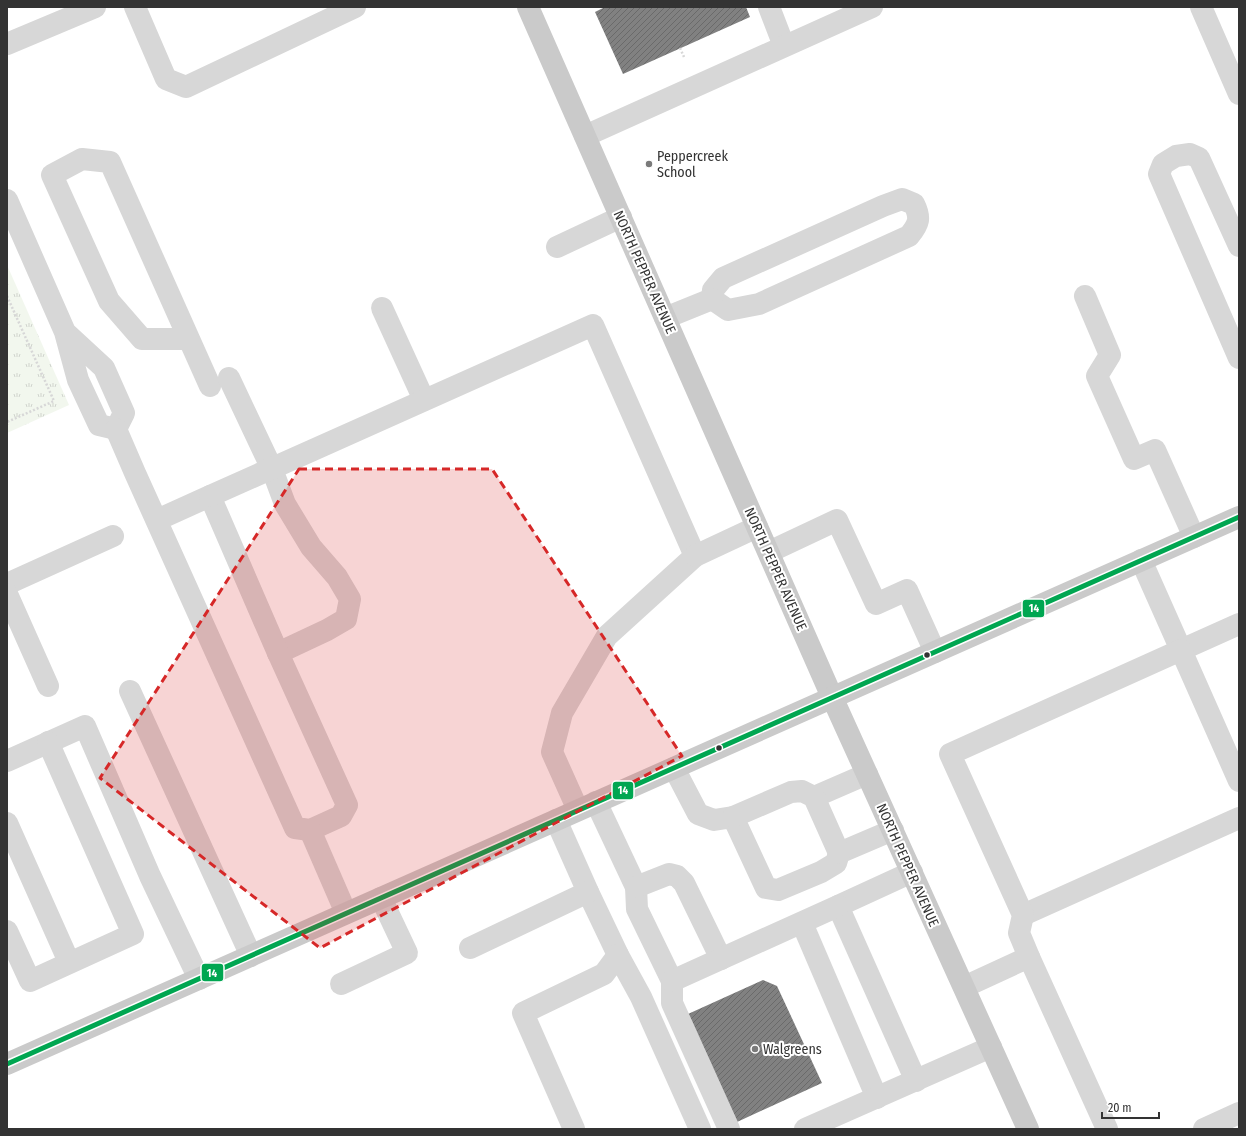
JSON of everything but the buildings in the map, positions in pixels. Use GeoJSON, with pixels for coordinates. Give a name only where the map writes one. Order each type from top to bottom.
{"type":"FeatureCollection","features":[{"type":"Feature","properties":{"kind":"main road","name":"NORTH PEPPER AVENUE"},"geometry":{"type":"LineString","coordinates":[[528,7],[832,697],[1028,1129]]}},
{"type":"Feature","properties":{"kind":"main road"},"geometry":{"type":"LineString","coordinates":[[7,1064],[1239,517]]}},
{"type":"Feature","properties":{"kind":"street"},"geometry":{"type":"LineString","coordinates":[[7,44],[96,7]]}},
{"type":"Feature","properties":{"kind":"street"},"geometry":{"type":"LineString","coordinates":[[135,7],[166,79],[186,87],[355,7]]}},
{"type":"Feature","properties":{"kind":"street"},"geometry":{"type":"LineString","coordinates":[[769,7],[784,46]]}},
{"type":"Feature","properties":{"kind":"street"},"geometry":{"type":"LineString","coordinates":[[585,136],[872,7]]}},
{"type":"Feature","properties":{"kind":"street"},"geometry":{"type":"LineString","coordinates":[[1201,7],[1239,94]]}},
{"type":"Feature","properties":{"kind":"street"},"geometry":{"type":"LineString","coordinates":[[1239,246],[1199,158],[1190,154],[1176,156],[1163,164],[1159,174],[1239,358]]}},
{"type":"Feature","properties":{"kind":"street"},"geometry":{"type":"LineString","coordinates":[[189,340],[142,339],[109,301],[52,175],[82,159],[110,162],[189,340],[219,382],[272,468],[285,504],[311,547],[337,577],[350,598],[346,619],[327,630],[278,653]]}},
{"type":"Feature","properties":{"kind":"street"},"geometry":{"type":"LineString","coordinates":[[902,199],[914,204],[919,213],[917,226],[909,236],[759,304],[728,310],[712,299],[713,290],[723,278],[883,206],[902,199]]}},
{"type":"Feature","properties":{"kind":"street"},"geometry":{"type":"LineString","coordinates":[[7,200],[65,332],[78,380],[99,425],[116,429]]}},
{"type":"Feature","properties":{"kind":"street"},"geometry":{"type":"LineString","coordinates":[[556,247],[621,217]]}},
{"type":"Feature","properties":{"kind":"street"},"geometry":{"type":"LineString","coordinates":[[1084,296],[1110,356],[1097,376],[1134,459],[1155,450],[1194,537]]}},
{"type":"Feature","properties":{"kind":"street"},"geometry":{"type":"LineString","coordinates":[[666,318],[712,299]]}},
{"type":"Feature","properties":{"kind":"street"},"geometry":{"type":"LineString","coordinates":[[382,308],[424,400]]}},
{"type":"Feature","properties":{"kind":"street"},"geometry":{"type":"LineString","coordinates":[[156,520],[593,325],[695,556]]}},
{"type":"Feature","properties":{"kind":"street"},"geometry":{"type":"LineString","coordinates":[[65,332],[104,368],[124,413],[116,429]]}},
{"type":"Feature","properties":{"kind":"street"},"geometry":{"type":"LineString","coordinates":[[116,429],[295,828],[310,830],[341,816],[347,805],[278,653],[210,496]]}},
{"type":"Feature","properties":{"kind":"street"},"geometry":{"type":"LineString","coordinates":[[769,552],[837,520],[876,604],[907,590],[935,652]]}},
{"type":"Feature","properties":{"kind":"street"},"geometry":{"type":"LineString","coordinates":[[729,1129],[672,1003],[672,981],[637,909],[636,886],[552,752],[562,712],[607,636],[695,556],[758,527]]}},
{"type":"Feature","properties":{"kind":"street"},"geometry":{"type":"LineString","coordinates":[[7,584],[113,536]]}},
{"type":"Feature","properties":{"kind":"street"},"geometry":{"type":"LineString","coordinates":[[1140,560],[1239,781]]}},
{"type":"Feature","properties":{"kind":"street"},"geometry":{"type":"LineString","coordinates":[[7,594],[48,686]]}},
{"type":"Feature","properties":{"kind":"street"},"geometry":{"type":"LineString","coordinates":[[1106,1129],[1019,933],[1023,915],[950,754],[1239,624]]}},
{"type":"Feature","properties":{"kind":"street"},"geometry":{"type":"LineString","coordinates":[[130,691],[251,956]]}},
{"type":"Feature","properties":{"kind":"street"},"geometry":{"type":"LineString","coordinates":[[7,761],[85,726],[150,876],[199,979]]}},
{"type":"Feature","properties":{"kind":"street"},"geometry":{"type":"LineString","coordinates":[[7,931],[30,981],[133,934],[48,742]]}},
{"type":"Feature","properties":{"kind":"street"},"geometry":{"type":"LineString","coordinates":[[674,768],[698,814],[714,820],[733,817],[791,792],[802,790],[814,797],[839,853],[836,863],[821,872],[778,890],[766,888],[733,817]]}},
{"type":"Feature","properties":{"kind":"street"},"geometry":{"type":"LineString","coordinates":[[814,797],[867,774]]}},
{"type":"Feature","properties":{"kind":"street"},"geometry":{"type":"LineString","coordinates":[[1023,915],[1239,818]]}},
{"type":"Feature","properties":{"kind":"street"},"geometry":{"type":"LineString","coordinates":[[556,820],[618,955],[641,997],[700,1129]]}},
{"type":"Feature","properties":{"kind":"street"},"geometry":{"type":"LineString","coordinates":[[7,822],[70,962]]}},
{"type":"Feature","properties":{"kind":"street"},"geometry":{"type":"LineString","coordinates":[[310,830],[346,913]]}},
{"type":"Feature","properties":{"kind":"street"},"geometry":{"type":"LineString","coordinates":[[839,853],[892,830]]}},
{"type":"Feature","properties":{"kind":"street"},"geometry":{"type":"LineString","coordinates":[[672,981],[912,872]]}},
{"type":"Feature","properties":{"kind":"street"},"geometry":{"type":"LineString","coordinates":[[636,886],[669,874],[677,876],[684,883],[720,959]]}},
{"type":"Feature","properties":{"kind":"street"},"geometry":{"type":"LineString","coordinates":[[470,948],[588,892]]}},
{"type":"Feature","properties":{"kind":"street"},"geometry":{"type":"LineString","coordinates":[[340,984],[407,953],[381,898]]}},
{"type":"Feature","properties":{"kind":"street"},"geometry":{"type":"LineString","coordinates":[[838,906],[916,1081]]}},
{"type":"Feature","properties":{"kind":"street"},"geometry":{"type":"LineString","coordinates":[[802,922],[877,1098]]}},
{"type":"Feature","properties":{"kind":"street"},"geometry":{"type":"LineString","coordinates":[[574,1129],[523,1013],[604,974],[618,955]]}},
{"type":"Feature","properties":{"kind":"street"},"geometry":{"type":"LineString","coordinates":[[964,987],[1029,957]]}},
{"type":"Feature","properties":{"kind":"street"},"geometry":{"type":"LineString","coordinates":[[805,1129],[990,1047]]}},
{"type":"Feature","properties":{"kind":"street"},"geometry":{"type":"LineString","coordinates":[[1204,1129],[1239,1113]]}},
{"type":"Feature","properties":{"kind":"path"},"geometry":{"type":"LineString","coordinates":[[680,48],[684,57]]}},
{"type":"Feature","properties":{"kind":"path"},"geometry":{"type":"LineString","coordinates":[[7,296],[54,401],[7,422]]}},
{"type":"Feature","properties":{"kind":"highlighted area"},"geometry":{"type":"Polygon","coordinates":[[[299,469],[492,469],[682,756],[320,948],[100,778],[299,469]]]}},
{"type":"Feature","properties":{"kind":"green space"},"geometry":{"type":"Polygon","coordinates":[[[7,265],[69,405],[7,433],[7,265]]]}},
{"type":"Feature","properties":{"kind":"transit line","name":"14"},"geometry":{"type":"LineString","coordinates":[[7,1064],[1239,517]]}},
{"type":"Feature","properties":{"kind":"place","name":"Peppercreek School"},"geometry":{"type":"Point","coordinates":[649,164]}},
{"type":"Feature","properties":{"kind":"place","name":"Walgreens"},"geometry":{"type":"Point","coordinates":[755,1049]}}]}
